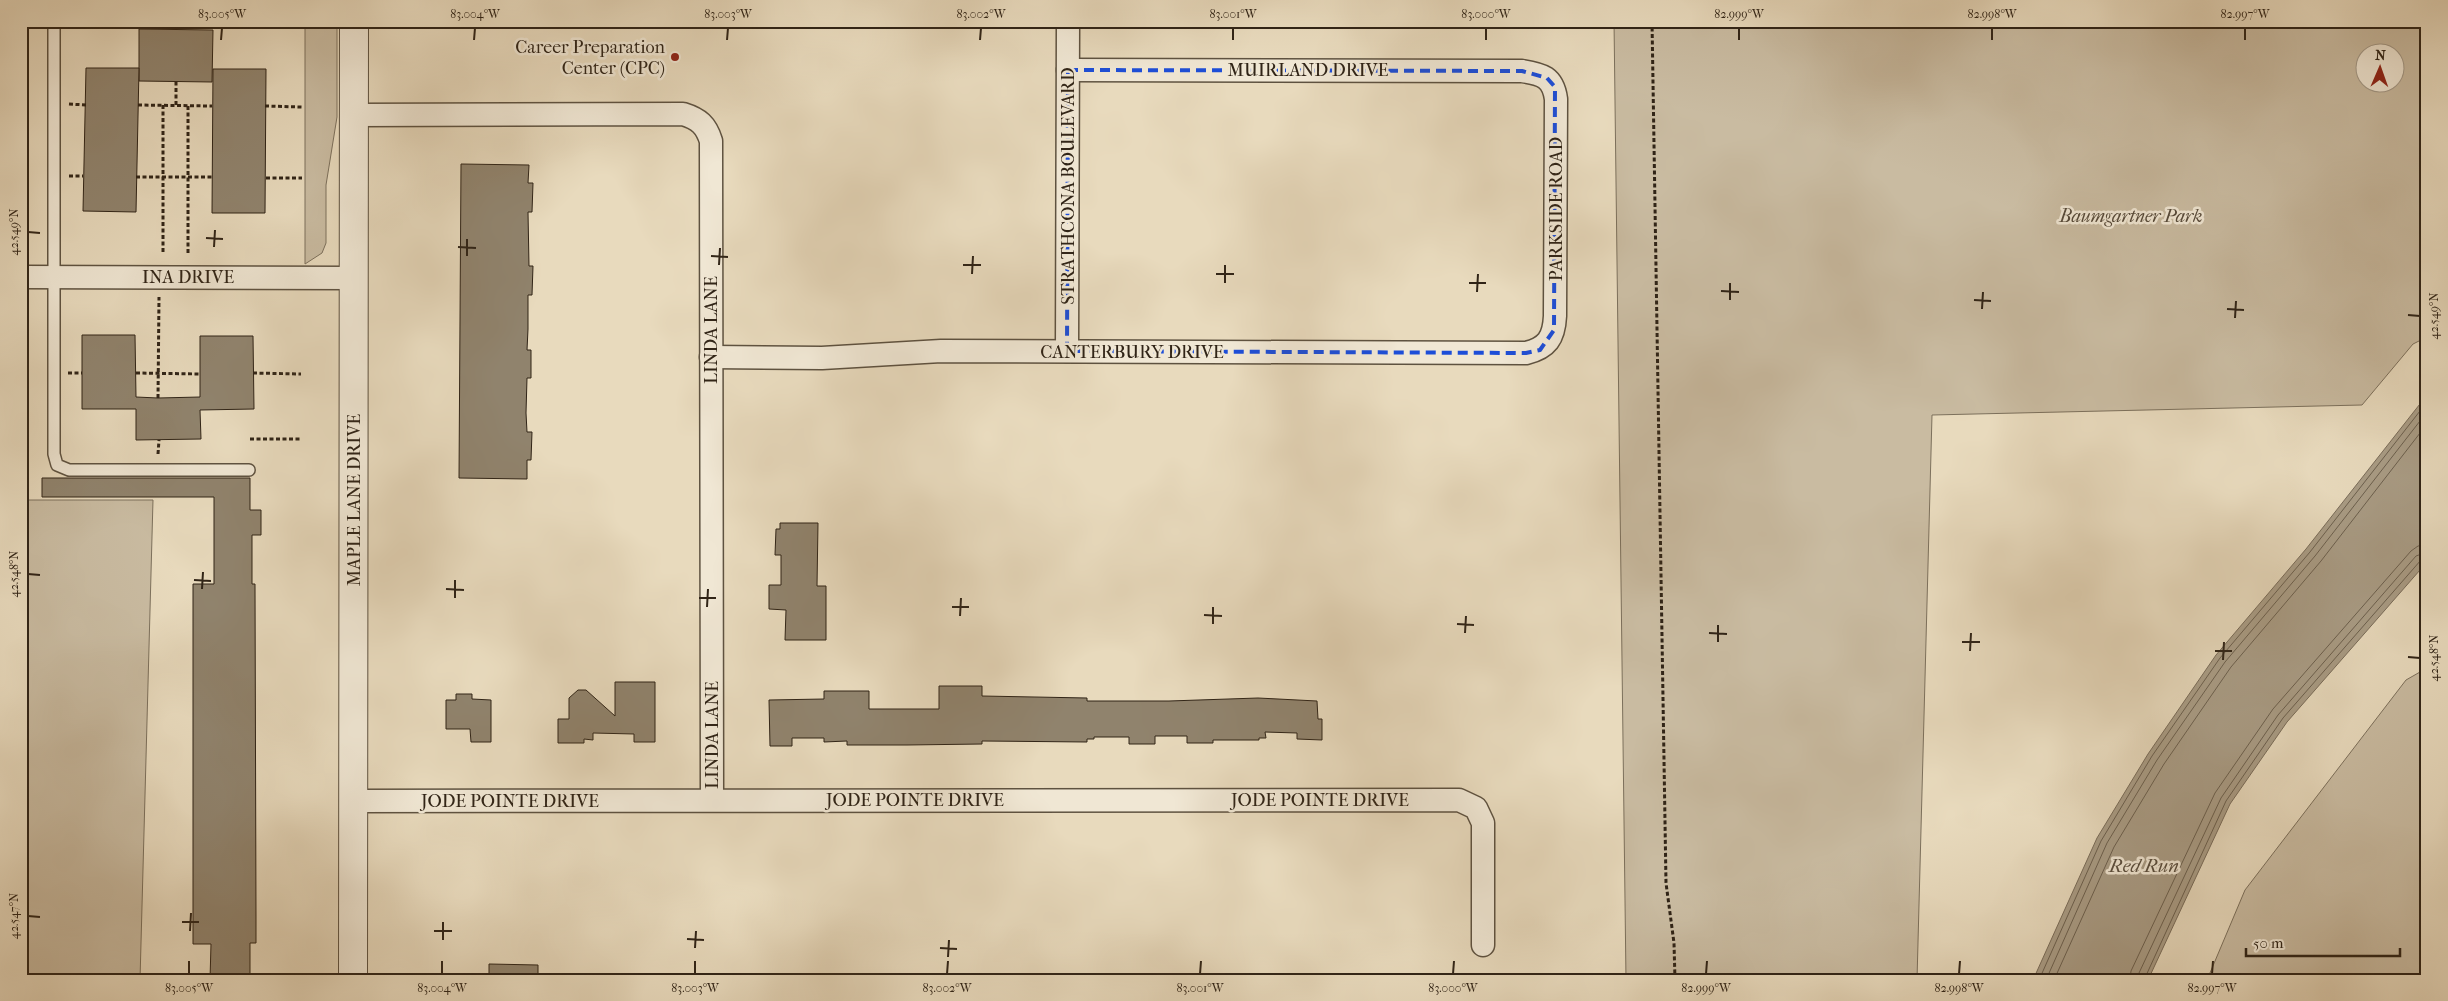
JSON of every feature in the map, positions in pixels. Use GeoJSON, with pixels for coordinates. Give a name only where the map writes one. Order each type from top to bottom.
{"type":"FeatureCollection","features":[{"type":"Feature","properties":{"kind":"street","name":"MAPLE LANE DRIVE"},"geometry":{"type":"LineString","coordinates":[[354,21],[354,980]]}},
{"type":"Feature","properties":{"kind":"street","name":"STRATHCONA BOULEVARD"},"geometry":{"type":"LineString","coordinates":[[1067,351],[1068,21]]}},
{"type":"Feature","properties":{"kind":"street","name":"MUIRLAND DRIVE"},"geometry":{"type":"LineString","coordinates":[[1068,70],[1522,71],[1535,73],[1547,78]]}},
{"type":"Feature","properties":{"kind":"street","name":"PARKSIDE ROAD"},"geometry":{"type":"LineString","coordinates":[[1547,78],[1555,88],[1556,99],[1555,316],[1554,330],[1550,342]]}},
{"type":"Feature","properties":{"kind":"street","name":"LINDA LANE"},"geometry":{"type":"LineString","coordinates":[[354,115],[683,114],[697,118],[707,128],[712,141],[710,357],[712,800]]}},
{"type":"Feature","properties":{"kind":"street","name":"INA DRIVE"},"geometry":{"type":"LineString","coordinates":[[21,277],[355,278]]}},
{"type":"Feature","properties":{"kind":"street","name":"CANTERBURY DRIVE"},"geometry":{"type":"LineString","coordinates":[[710,357],[822,358],[941,351],[1526,353],[1540,350],[1550,342]]}},
{"type":"Feature","properties":{"kind":"street","name":"JODE POINTE DRIVE"},"geometry":{"type":"LineString","coordinates":[[353,801],[1459,800],[1476,808],[1483,823],[1483,945]]}},
{"type":"Feature","properties":{"kind":"lane"},"geometry":{"type":"LineString","coordinates":[[54,21],[54,454],[57,465],[69,470],[249,470]]}},
{"type":"Feature","properties":{"kind":"path"},"geometry":{"type":"LineString","coordinates":[[176,21],[176,29]]}},
{"type":"Feature","properties":{"kind":"path"},"geometry":{"type":"LineString","coordinates":[[1652,21],[1666,873],[1674,943],[1675,980]]}},
{"type":"Feature","properties":{"kind":"path"},"geometry":{"type":"LineString","coordinates":[[176,82],[176,105]]}},
{"type":"Feature","properties":{"kind":"path"},"geometry":{"type":"LineString","coordinates":[[66,104],[86,105]]}},
{"type":"Feature","properties":{"kind":"path"},"geometry":{"type":"LineString","coordinates":[[138,105],[212,106]]}},
{"type":"Feature","properties":{"kind":"path"},"geometry":{"type":"LineString","coordinates":[[163,105],[163,252]]}},
{"type":"Feature","properties":{"kind":"path"},"geometry":{"type":"LineString","coordinates":[[188,106],[188,252]]}},
{"type":"Feature","properties":{"kind":"path"},"geometry":{"type":"LineString","coordinates":[[265,106],[302,107]]}},
{"type":"Feature","properties":{"kind":"path"},"geometry":{"type":"LineString","coordinates":[[64,176],[84,176]]}},
{"type":"Feature","properties":{"kind":"path"},"geometry":{"type":"LineString","coordinates":[[136,177],[213,178]]}},
{"type":"Feature","properties":{"kind":"path"},"geometry":{"type":"LineString","coordinates":[[266,178],[302,178]]}},
{"type":"Feature","properties":{"kind":"path"},"geometry":{"type":"LineString","coordinates":[[158,398],[159,289]]}},
{"type":"Feature","properties":{"kind":"path"},"geometry":{"type":"LineString","coordinates":[[65,373],[82,373]]}},
{"type":"Feature","properties":{"kind":"path"},"geometry":{"type":"LineString","coordinates":[[136,373],[200,374]]}},
{"type":"Feature","properties":{"kind":"path"},"geometry":{"type":"LineString","coordinates":[[253,374],[302,374]]}},
{"type":"Feature","properties":{"kind":"path"},"geometry":{"type":"LineString","coordinates":[[250,439],[301,439]]}},
{"type":"Feature","properties":{"kind":"path"},"geometry":{"type":"LineString","coordinates":[[158,440],[158,458]]}},
{"type":"Feature","properties":{"kind":"highlighted area"},"geometry":{"type":"Polygon","coordinates":[[[1068,70],[1522,71],[1547,78],[1555,87],[1554,330],[1540,350],[1526,353],[1067,351],[1068,70]]]}},
{"type":"Feature","properties":{"kind":"green space"},"geometry":{"type":"Polygon","coordinates":[[[305,21],[337,21],[337,117],[326,185],[326,243],[322,253],[305,264],[305,21]]]}},
{"type":"Feature","properties":{"kind":"green space","name":"Baumgartner Park"},"geometry":{"type":"Polygon","coordinates":[[[1614,21],[2427,21],[2427,337],[2413,344],[2362,405],[1932,415],[1917,980],[1626,980],[1614,21]]]}},
{"type":"Feature","properties":{"kind":"green space"},"geometry":{"type":"Polygon","coordinates":[[[21,500],[153,500],[140,980],[21,980],[21,500]]]}},
{"type":"Feature","properties":{"kind":"green space"},"geometry":{"type":"Polygon","coordinates":[[[2427,668],[2427,980],[2207,980],[2245,890],[2406,680],[2427,668]]]}},
{"type":"Feature","properties":{"kind":"water","name":"Red Run"},"geometry":{"type":"Polygon","coordinates":[[[2427,395],[2427,562],[2287,722],[2230,804],[2148,980],[2033,980],[2097,838],[2148,754],[2216,655],[2306,549],[2427,395]]]}},
{"type":"Feature","properties":{"kind":"building"},"geometry":{"type":"Polygon","coordinates":[[[139,29],[213,30],[212,82],[139,81],[139,29]]]}},
{"type":"Feature","properties":{"kind":"building"},"geometry":{"type":"Polygon","coordinates":[[[86,68],[139,68],[136,212],[83,211],[86,68]]]}},
{"type":"Feature","properties":{"kind":"building"},"geometry":{"type":"Polygon","coordinates":[[[213,69],[266,69],[265,213],[212,213],[213,69]]]}},
{"type":"Feature","properties":{"kind":"building"},"geometry":{"type":"Polygon","coordinates":[[[461,164],[529,165],[528,183],[533,183],[532,212],[528,212],[529,266],[533,266],[532,295],[528,295],[527,350],[531,350],[531,378],[527,378],[526,413],[527,432],[532,432],[531,460],[527,460],[527,479],[459,478],[461,164]]]}},
{"type":"Feature","properties":{"kind":"building"},"geometry":{"type":"Polygon","coordinates":[[[82,335],[135,335],[136,397],[158,398],[200,397],[200,336],[253,336],[254,409],[200,410],[201,439],[136,440],[136,409],[82,409],[82,335]]]}},
{"type":"Feature","properties":{"kind":"building"},"geometry":{"type":"Polygon","coordinates":[[[42,478],[250,478],[250,510],[261,510],[261,535],[252,535],[252,584],[255,584],[256,943],[250,943],[250,980],[210,980],[211,944],[193,944],[193,584],[214,584],[214,497],[42,497],[42,478]]]}},
{"type":"Feature","properties":{"kind":"building"},"geometry":{"type":"Polygon","coordinates":[[[780,523],[818,523],[817,586],[826,586],[826,640],[785,640],[786,610],[769,609],[769,585],[781,585],[781,555],[775,555],[776,529],[780,529],[780,523]]]}},
{"type":"Feature","properties":{"kind":"building"},"geometry":{"type":"Polygon","coordinates":[[[615,682],[655,682],[655,742],[634,742],[634,734],[593,733],[593,740],[584,739],[584,743],[558,743],[558,719],[569,719],[569,698],[578,690],[586,690],[615,716],[615,682]]]}},
{"type":"Feature","properties":{"kind":"building"},"geometry":{"type":"Polygon","coordinates":[[[939,686],[982,686],[982,696],[1087,698],[1087,701],[1258,698],[1317,701],[1318,719],[1322,719],[1322,740],[1297,739],[1297,733],[1265,732],[1266,738],[1259,738],[1259,740],[1213,740],[1213,743],[1187,743],[1187,736],[1155,736],[1155,744],[1129,744],[1129,737],[1094,737],[1094,739],[1087,739],[1087,742],[982,741],[982,744],[907,745],[847,745],[847,741],[824,742],[824,738],[792,738],[792,746],[770,746],[769,700],[824,699],[824,691],[869,691],[869,709],[939,709],[939,686]]]}},
{"type":"Feature","properties":{"kind":"building"},"geometry":{"type":"Polygon","coordinates":[[[456,694],[472,694],[472,699],[491,700],[491,742],[471,742],[470,729],[446,729],[446,700],[456,700],[456,694]]]}},
{"type":"Feature","properties":{"kind":"building"},"geometry":{"type":"Polygon","coordinates":[[[489,964],[538,965],[538,980],[489,980],[489,964]]]}},
{"type":"Feature","properties":{"kind":"place","name":"Career Preparation Center (CPC)"},"geometry":{"type":"Point","coordinates":[675,57]}}]}
